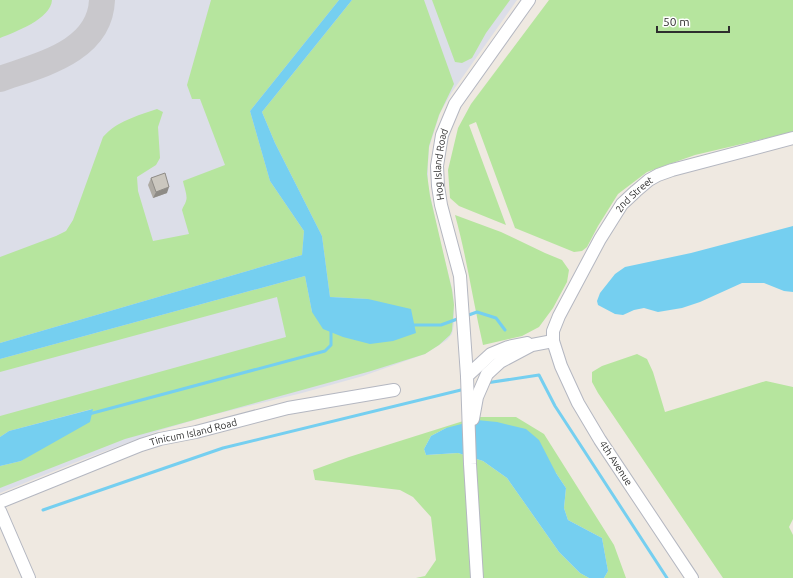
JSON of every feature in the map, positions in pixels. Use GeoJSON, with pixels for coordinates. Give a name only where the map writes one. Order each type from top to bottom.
{"type":"FeatureCollection","features":[{"type":"Feature","properties":{"kind":"street","name":"Hog Island Road"},"geometry":{"type":"LineString","coordinates":[[469,453],[467,379],[460,276],[441,205],[437,166],[445,125],[461,95],[529,0]]}},
{"type":"Feature","properties":{"kind":"street","name":"2nd Street"},"geometry":{"type":"LineString","coordinates":[[553,341],[554,324],[600,239],[622,204],[636,191],[658,175],[672,170],[793,138]]}},
{"type":"Feature","properties":{"kind":"street"},"geometry":{"type":"LineString","coordinates":[[477,578],[469,453],[474,411],[480,391],[487,374],[500,362],[532,345],[553,341]]}},
{"type":"Feature","properties":{"kind":"street","name":"4th Avenue"},"geometry":{"type":"LineString","coordinates":[[553,341],[562,366],[582,409],[600,440],[692,578]]}},
{"type":"Feature","properties":{"kind":"street"},"geometry":{"type":"LineString","coordinates":[[467,379],[491,354],[508,347],[527,343],[532,345]]}},
{"type":"Feature","properties":{"kind":"street","name":"Tinicum Island Road"},"geometry":{"type":"LineString","coordinates":[[0,502],[140,445],[160,439],[196,432],[288,408],[394,390]]}},
{"type":"Feature","properties":{"kind":"street"},"geometry":{"type":"LineString","coordinates":[[0,511],[29,578]]}},
{"type":"Feature","properties":{"kind":"shaded area"},"geometry":{"type":"Polygon","coordinates":[[[0,0],[517,0],[452,92],[440,113],[429,148],[428,185],[454,302],[454,324],[452,334],[447,340],[425,354],[363,376],[302,393],[208,416],[161,430],[0,493],[0,0]]]}},
{"type":"Feature","properties":{"kind":"green space"},"geometry":{"type":"Polygon","coordinates":[[[0,0],[52,0],[46,13],[39,19],[0,38],[0,0]]]}},
{"type":"Feature","properties":{"kind":"green space"},"geometry":{"type":"Polygon","coordinates":[[[211,0],[339,0],[250,111],[270,181],[304,231],[302,255],[0,343],[0,257],[66,231],[73,220],[103,137],[121,123],[157,109],[163,112],[158,127],[160,158],[156,165],[137,177],[138,191],[153,241],[189,234],[182,210],[186,202],[183,181],[225,165],[200,99],[192,99],[187,85],[211,0]]]}},
{"type":"Feature","properties":{"kind":"green space"},"geometry":{"type":"Polygon","coordinates":[[[352,0],[424,0],[454,84],[439,115],[429,146],[427,174],[430,196],[452,290],[454,305],[452,331],[450,335],[439,345],[425,354],[371,371],[125,439],[0,488],[0,466],[21,461],[92,409],[9,431],[0,437],[0,416],[286,337],[277,297],[0,372],[0,359],[305,276],[312,312],[368,299],[330,297],[322,236],[275,143],[262,112],[352,0]]]}},
{"type":"Feature","properties":{"kind":"green space"},"geometry":{"type":"Polygon","coordinates":[[[432,0],[510,0],[486,33],[472,58],[462,63],[455,62],[432,0]]]}},
{"type":"Feature","properties":{"kind":"green space"},"geometry":{"type":"Polygon","coordinates":[[[549,0],[793,0],[793,132],[695,155],[647,172],[618,194],[587,247],[582,251],[574,252],[515,228],[476,122],[469,125],[506,225],[459,206],[450,198],[448,170],[458,128],[471,104],[549,0]]]}},
{"type":"Feature","properties":{"kind":"green space"},"geometry":{"type":"Polygon","coordinates":[[[455,215],[501,232],[562,260],[569,270],[567,282],[553,308],[539,327],[522,336],[483,345],[455,215]]]}},
{"type":"Feature","properties":{"kind":"green space"},"geometry":{"type":"Polygon","coordinates":[[[637,354],[647,359],[653,372],[665,412],[766,381],[793,387],[793,519],[789,527],[793,535],[793,578],[723,578],[592,382],[592,372],[602,366],[637,354]]]}},
{"type":"Feature","properties":{"kind":"green space"},"geometry":{"type":"Polygon","coordinates":[[[476,417],[516,417],[544,434],[614,545],[626,578],[604,578],[608,571],[602,538],[568,520],[564,508],[566,488],[556,473],[446,428],[431,436],[424,449],[426,455],[458,453],[483,461],[507,478],[559,552],[580,573],[589,578],[416,578],[425,576],[436,560],[431,517],[413,497],[400,490],[315,480],[313,470],[349,457],[476,417]]]}},
{"type":"Feature","properties":{"kind":"water"},"geometry":{"type":"Polygon","coordinates":[[[339,0],[352,0],[262,112],[275,143],[322,236],[330,297],[368,299],[411,309],[416,333],[393,341],[370,344],[343,337],[323,329],[312,312],[305,276],[0,359],[0,343],[302,255],[304,231],[270,181],[250,111],[339,0]]]}},
{"type":"Feature","properties":{"kind":"water"},"geometry":{"type":"Polygon","coordinates":[[[793,226],[793,292],[784,291],[764,283],[742,283],[700,302],[682,308],[658,312],[644,308],[634,310],[623,315],[615,314],[598,305],[597,301],[600,293],[615,274],[625,267],[691,253],[793,226]]]}},
{"type":"Feature","properties":{"kind":"water"},"geometry":{"type":"Polygon","coordinates":[[[93,409],[90,422],[21,461],[0,466],[0,437],[9,431],[93,409]]]}},
{"type":"Feature","properties":{"kind":"water"},"geometry":{"type":"Polygon","coordinates":[[[477,420],[497,422],[526,429],[539,440],[556,473],[566,488],[564,508],[568,520],[602,538],[608,571],[604,578],[589,578],[580,573],[559,552],[507,478],[483,461],[458,453],[426,455],[424,449],[431,436],[446,428],[477,420]]]}},
{"type":"Feature","properties":{"kind":"building"},"geometry":{"type":"Polygon","coordinates":[[[165,173],[169,187],[156,192],[151,178],[165,173]]]}},
{"type":"Feature","properties":{"kind":"waterway"},"geometry":{"type":"LineString","coordinates":[[466,316],[477,312],[496,318],[505,330]]}},
{"type":"Feature","properties":{"kind":"waterway"},"geometry":{"type":"LineString","coordinates":[[411,325],[441,325],[460,318]]}},
{"type":"Feature","properties":{"kind":"waterway"},"geometry":{"type":"LineString","coordinates":[[89,414],[325,351],[331,345],[331,330]]}},
{"type":"Feature","properties":{"kind":"waterway"},"geometry":{"type":"LineString","coordinates":[[486,383],[539,375],[555,406],[667,578]]}},
{"type":"Feature","properties":{"kind":"waterway"},"geometry":{"type":"LineString","coordinates":[[43,510],[223,448],[465,389]]}},
{"type":"Feature","properties":{"kind":"taxiway"},"geometry":{"type":"LineString","coordinates":[[0,79],[49,62],[65,54],[79,44],[91,32],[99,18],[102,0]]}}]}
